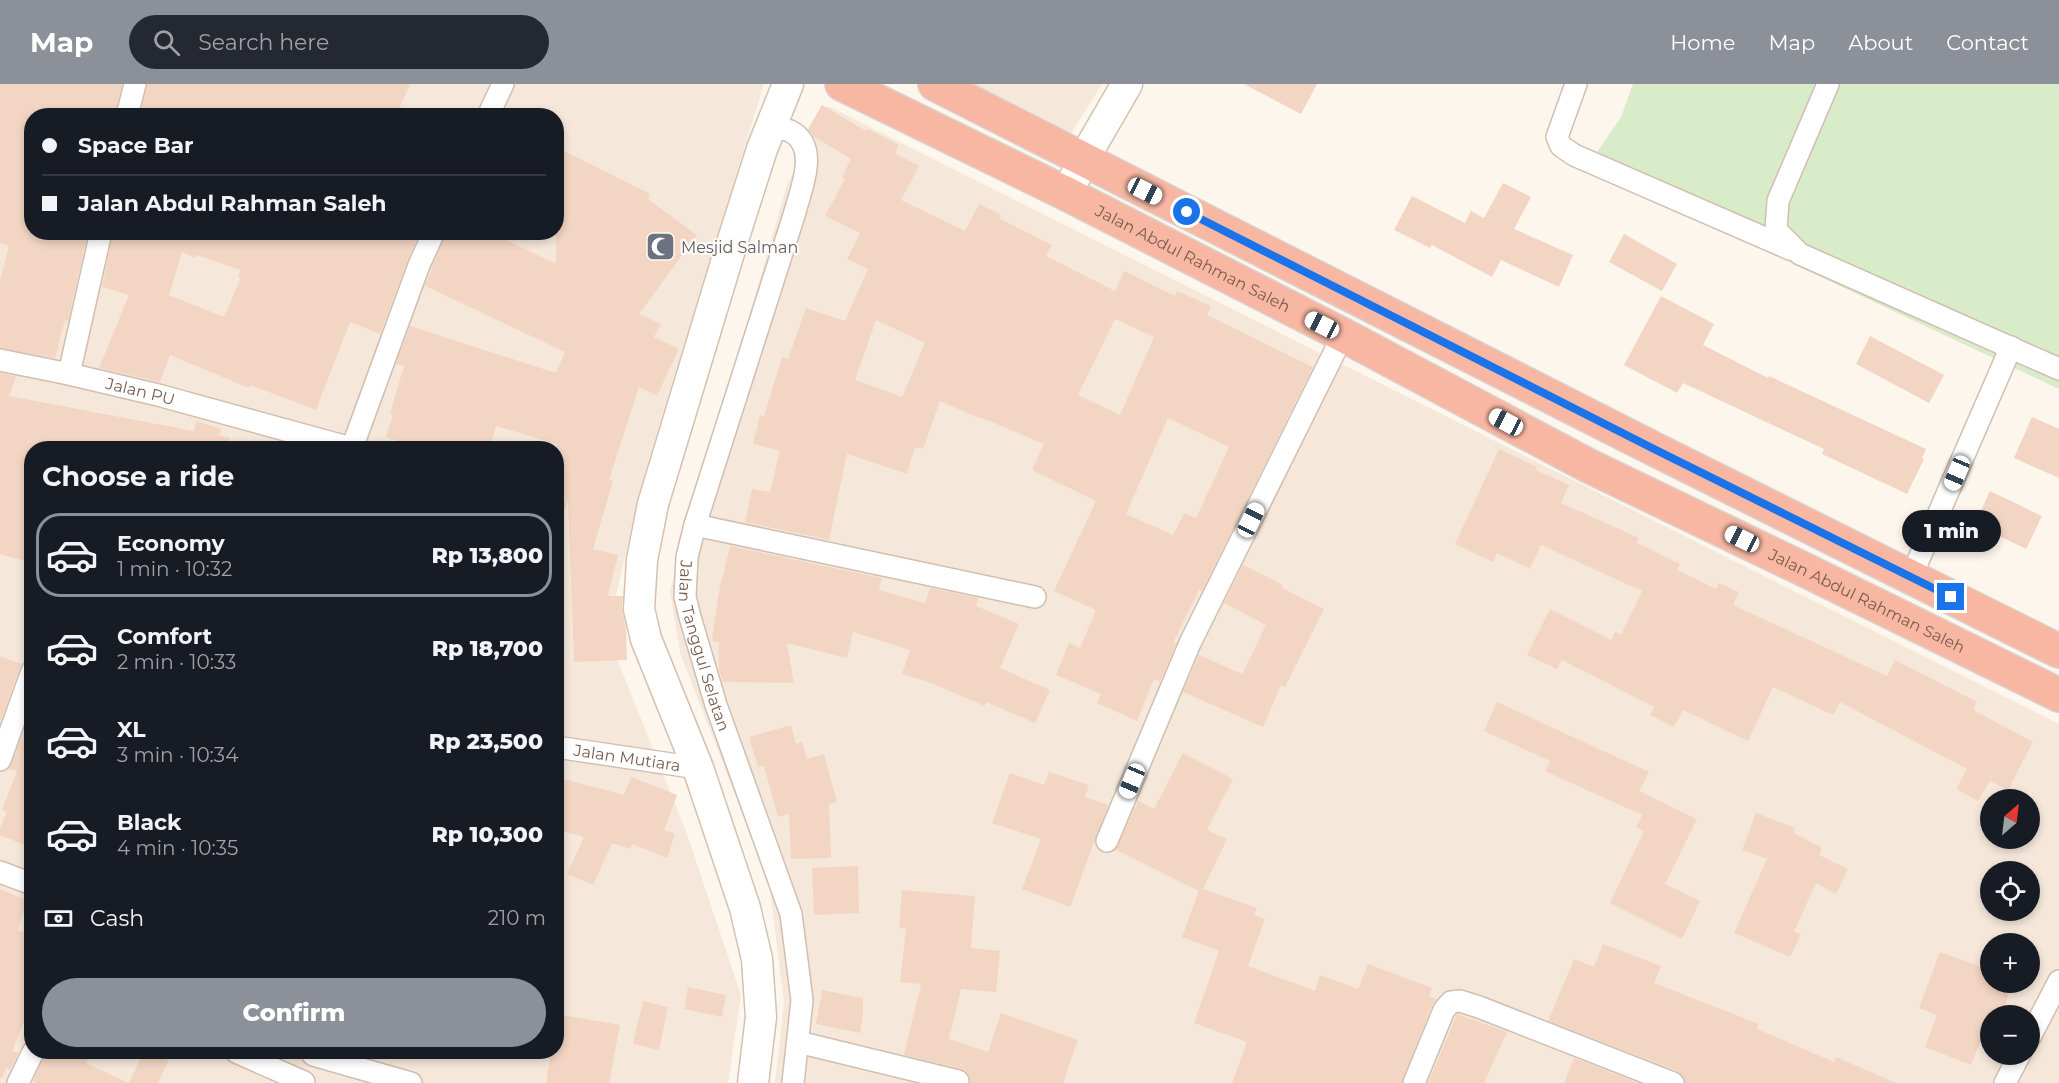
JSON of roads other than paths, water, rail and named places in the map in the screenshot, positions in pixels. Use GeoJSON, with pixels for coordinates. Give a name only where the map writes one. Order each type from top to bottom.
{"type":"FeatureCollection","features":[{"type":"Feature","properties":{"kind":"highway","name":"Jalan Abdul Rahman Saleh"},"geometry":{"type":"LineString","coordinates":[[842,84],[1344,335],[1587,465],[2059,695]]}},
{"type":"Feature","properties":{"kind":"highway"},"geometry":{"type":"LineString","coordinates":[[935,84],[1654,449],[2059,651]]}},
{"type":"Feature","properties":{"kind":"highway"},"geometry":{"type":"LineString","coordinates":[[1637,489],[1654,449]]}},
{"type":"Feature","properties":{"kind":"street"},"geometry":{"type":"LineString","coordinates":[[129,108],[135,84]]}},
{"type":"Feature","properties":{"kind":"street"},"geometry":{"type":"LineString","coordinates":[[492,108],[503,84]]}},
{"type":"Feature","properties":{"kind":"street"},"geometry":{"type":"LineString","coordinates":[[753,1083],[761,1017],[757,959],[746,908],[698,768],[646,639],[639,609],[642,560],[657,493],[732,243],[788,84]]}},
{"type":"Feature","properties":{"kind":"street"},"geometry":{"type":"LineString","coordinates":[[1067,195],[1083,160],[1126,84]]}},
{"type":"Feature","properties":{"kind":"street"},"geometry":{"type":"LineString","coordinates":[[1576,84],[1557,136],[1562,146],[1574,155],[2059,369]]}},
{"type":"Feature","properties":{"kind":"street"},"geometry":{"type":"LineString","coordinates":[[1800,254],[1776,230],[1778,201],[1828,84]]}},
{"type":"Feature","properties":{"kind":"street","name":"Jalan Tanggul Selatan"},"geometry":{"type":"LineString","coordinates":[[771,127],[790,132],[799,140],[804,147],[806,166],[795,212],[695,525],[687,557],[685,597],[716,705],[791,914],[802,1000],[793,1083]]}},
{"type":"Feature","properties":{"kind":"street"},"geometry":{"type":"LineString","coordinates":[[69,374],[99,240]]}},
{"type":"Feature","properties":{"kind":"street","name":"Jalan PU"},"geometry":{"type":"LineString","coordinates":[[354,441],[430,240]]}},
{"type":"Feature","properties":{"kind":"street"},"geometry":{"type":"LineString","coordinates":[[1107,841],[1190,643],[1344,335]]}},
{"type":"Feature","properties":{"kind":"street"},"geometry":{"type":"LineString","coordinates":[[1911,577],[2011,347]]}},
{"type":"Feature","properties":{"kind":"street","name":"Jalan PU"},"geometry":{"type":"LineString","coordinates":[[0,360],[158,395],[326,441]]}},
{"type":"Feature","properties":{"kind":"street"},"geometry":{"type":"LineString","coordinates":[[695,525],[1035,597]]}},
{"type":"Feature","properties":{"kind":"street"},"geometry":{"type":"LineString","coordinates":[[0,760],[24,692]]}},
{"type":"Feature","properties":{"kind":"street","name":"Jalan Mutiara"},"geometry":{"type":"LineString","coordinates":[[564,748],[698,768]]}},
{"type":"Feature","properties":{"kind":"street"},"geometry":{"type":"LineString","coordinates":[[0,872],[24,881]]}},
{"type":"Feature","properties":{"kind":"street"},"geometry":{"type":"LineString","coordinates":[[2040,1018],[2059,981]]}},
{"type":"Feature","properties":{"kind":"street"},"geometry":{"type":"LineString","coordinates":[[1414,1083],[1444,1010],[1451,1002],[1460,1001],[1673,1083]]}},
{"type":"Feature","properties":{"kind":"street"},"geometry":{"type":"LineString","coordinates":[[798,1042],[958,1082]]}},
{"type":"Feature","properties":{"kind":"street"},"geometry":{"type":"LineString","coordinates":[[18,1083],[30,1059]]}},
{"type":"Feature","properties":{"kind":"street"},"geometry":{"type":"LineString","coordinates":[[252,1059],[304,1082],[312,1059]]}},
{"type":"Feature","properties":{"kind":"street"},"geometry":{"type":"LineString","coordinates":[[333,1059],[411,1083]]}},
{"type":"Feature","properties":{"kind":"street"},"geometry":{"type":"LineString","coordinates":[[2005,1083],[2014,1065]]}},
{"type":"Feature","properties":{"kind":"place","name":"Mesjid Salman"},"geometry":{"type":"Point","coordinates":[660,247]}}]}
